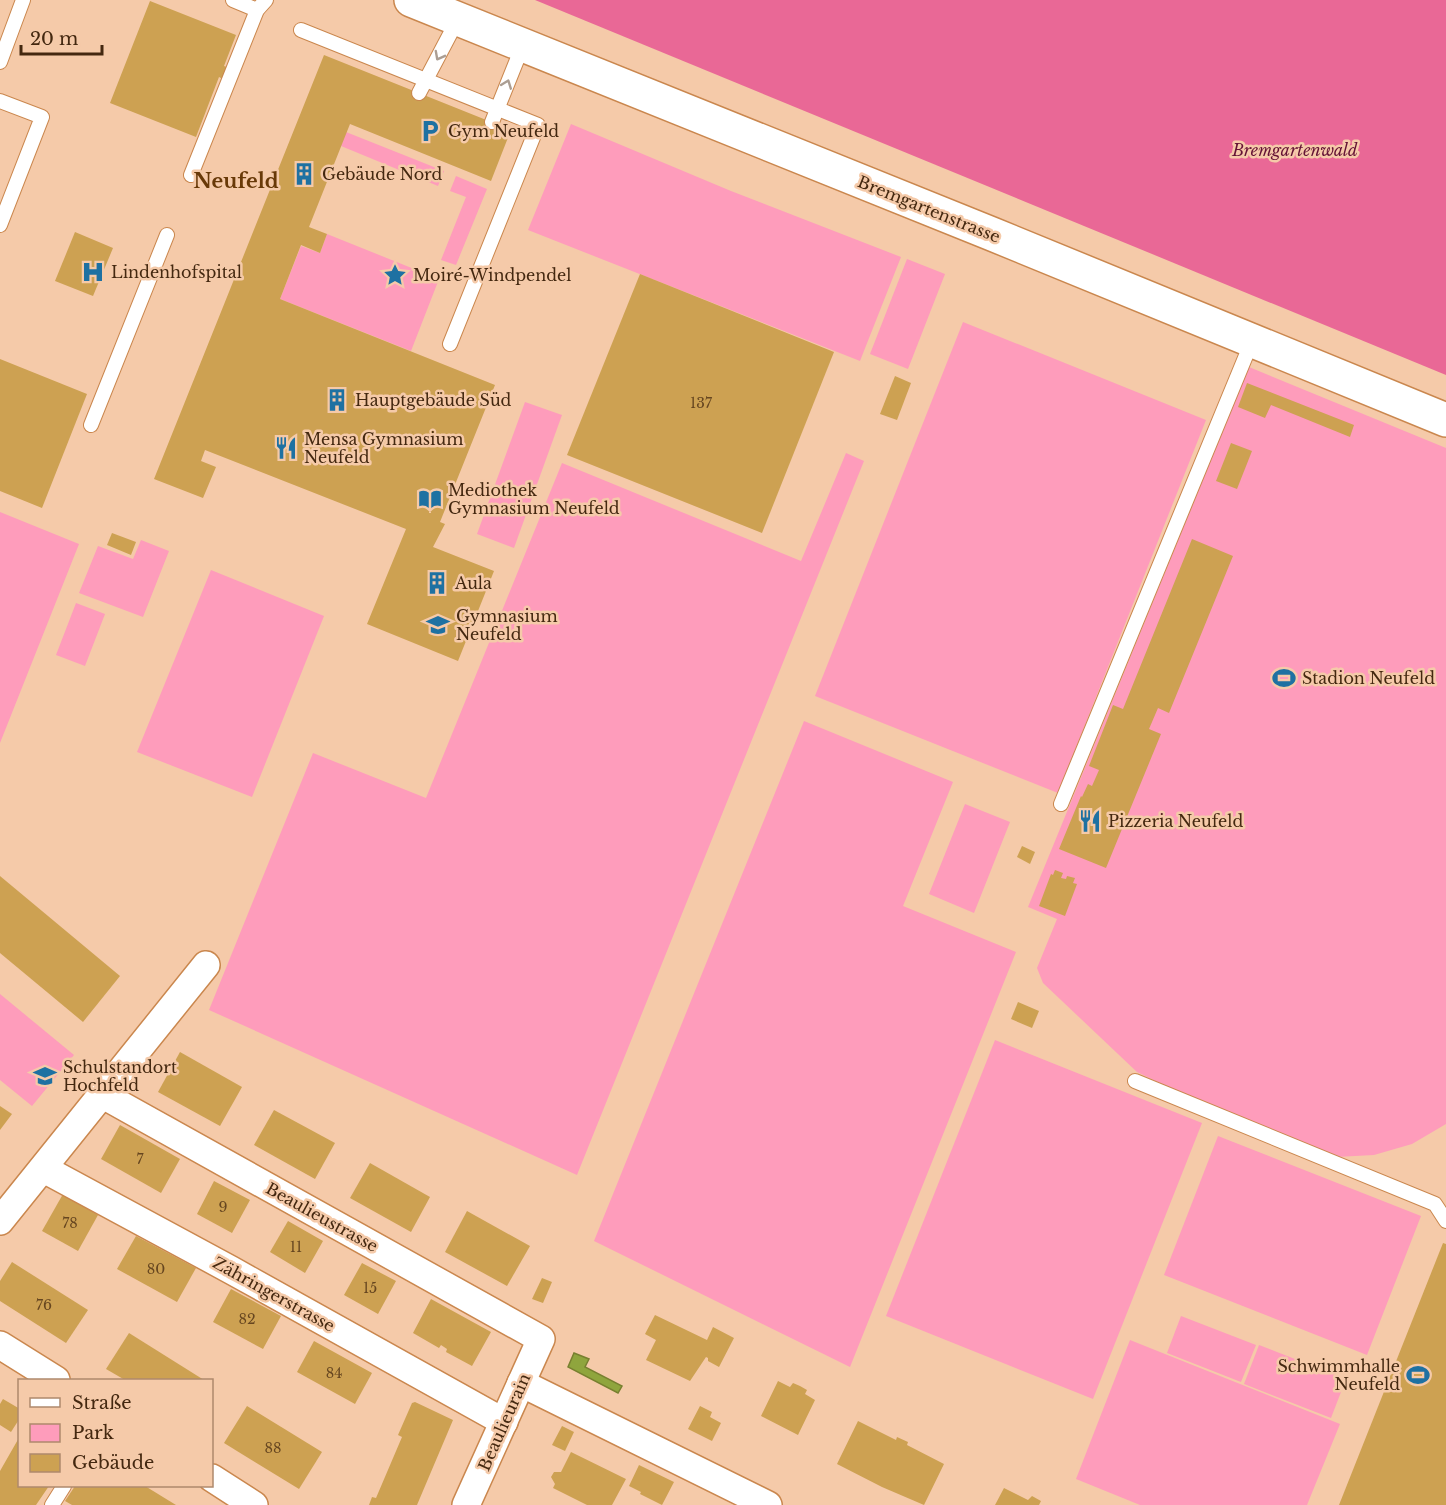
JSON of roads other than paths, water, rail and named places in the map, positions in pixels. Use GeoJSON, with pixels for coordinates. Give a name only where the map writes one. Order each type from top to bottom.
{"type":"FeatureCollection","features":[{"type":"Feature","properties":{"kind":"main road","name":"Bremgartenstrasse"},"geometry":{"type":"LineString","coordinates":[[411,0],[1446,420]]}},
{"type":"Feature","properties":{"kind":"street"},"geometry":{"type":"LineString","coordinates":[[0,1221],[206,965]]}},
{"type":"Feature","properties":{"kind":"street","name":"Beaulieustrasse"},"geometry":{"type":"LineString","coordinates":[[103,1095],[541,1339]]}},
{"type":"Feature","properties":{"kind":"street","name":"Zähringerstrasse"},"geometry":{"type":"LineString","coordinates":[[44,1169],[504,1422]]}},
{"type":"Feature","properties":{"kind":"street","name":"Beaulieurain"},"geometry":{"type":"LineString","coordinates":[[466,1505],[541,1339]]}},
{"type":"Feature","properties":{"kind":"street"},"geometry":{"type":"LineString","coordinates":[[0,1345],[54,1379]]}},
{"type":"Feature","properties":{"kind":"street"},"geometry":{"type":"LineString","coordinates":[[521,1383],[768,1505]]}},
{"type":"Feature","properties":{"kind":"street"},"geometry":{"type":"LineString","coordinates":[[213,1479],[254,1505]]}},
{"type":"Feature","properties":{"kind":"lane"},"geometry":{"type":"LineString","coordinates":[[0,62],[23,0]]}},
{"type":"Feature","properties":{"kind":"lane"},"geometry":{"type":"LineString","coordinates":[[191,175],[261,5],[233,0]]}},
{"type":"Feature","properties":{"kind":"lane"},"geometry":{"type":"LineString","coordinates":[[419,93],[458,19]]}},
{"type":"Feature","properties":{"kind":"lane"},"geometry":{"type":"LineString","coordinates":[[301,30],[538,125],[450,344]]}},
{"type":"Feature","properties":{"kind":"lane"},"geometry":{"type":"LineString","coordinates":[[492,122],[523,45]]}},
{"type":"Feature","properties":{"kind":"lane"},"geometry":{"type":"LineString","coordinates":[[0,101],[42,117],[0,226]]}},
{"type":"Feature","properties":{"kind":"lane"},"geometry":{"type":"LineString","coordinates":[[91,425],[167,235]]}},
{"type":"Feature","properties":{"kind":"lane"},"geometry":{"type":"LineString","coordinates":[[1061,804],[1252,341]]}},
{"type":"Feature","properties":{"kind":"lane"},"geometry":{"type":"LineString","coordinates":[[1135,1081],[1435,1204],[1446,1221]]}},
{"type":"Feature","properties":{"kind":"lane"},"geometry":{"type":"LineString","coordinates":[[52,1505],[63,1487]]}},
{"type":"Feature","properties":{"kind":"place","name":"Gym Neufeld"},"geometry":{"type":"Point","coordinates":[430,131]}},
{"type":"Feature","properties":{"kind":"place","name":"Gebäude Nord"},"geometry":{"type":"Point","coordinates":[304,174]}},
{"type":"Feature","properties":{"kind":"place","name":"Lindenhofspital"},"geometry":{"type":"Point","coordinates":[93,272]}},
{"type":"Feature","properties":{"kind":"place","name":"Moiré-Windpendel"},"geometry":{"type":"Point","coordinates":[395,275]}},
{"type":"Feature","properties":{"kind":"place","name":"Hauptgebäude Süd"},"geometry":{"type":"Point","coordinates":[337,400]}},
{"type":"Feature","properties":{"kind":"place","name":"Mensa Gymnasium Neufeld"},"geometry":{"type":"Point","coordinates":[286,448]}},
{"type":"Feature","properties":{"kind":"place","name":"Mediothek Gymnasium Neufeld"},"geometry":{"type":"Point","coordinates":[430,499]}},
{"type":"Feature","properties":{"kind":"place","name":"Aula"},"geometry":{"type":"Point","coordinates":[437,583]}},
{"type":"Feature","properties":{"kind":"place","name":"Gymnasium Neufeld"},"geometry":{"type":"Point","coordinates":[438,625]}},
{"type":"Feature","properties":{"kind":"place","name":"Stadion Neufeld"},"geometry":{"type":"Point","coordinates":[1284,678]}},
{"type":"Feature","properties":{"kind":"place","name":"Pizzeria Neufeld"},"geometry":{"type":"Point","coordinates":[1090,821]}},
{"type":"Feature","properties":{"kind":"place","name":"Schulstandort Hochfeld"},"geometry":{"type":"Point","coordinates":[45,1076]}},
{"type":"Feature","properties":{"kind":"place","name":"Schwimmhalle Neufeld"},"geometry":{"type":"Point","coordinates":[1418,1375]}},
{"type":"Feature","properties":{"kind":"district","name":"Neufeld"},"geometry":{"type":"Point","coordinates":[236,181]}},
{"type":"Feature","properties":{"kind":"park label","name":"Bremgartenwald"},"geometry":{"type":"Point","coordinates":[1295,150]}}]}
